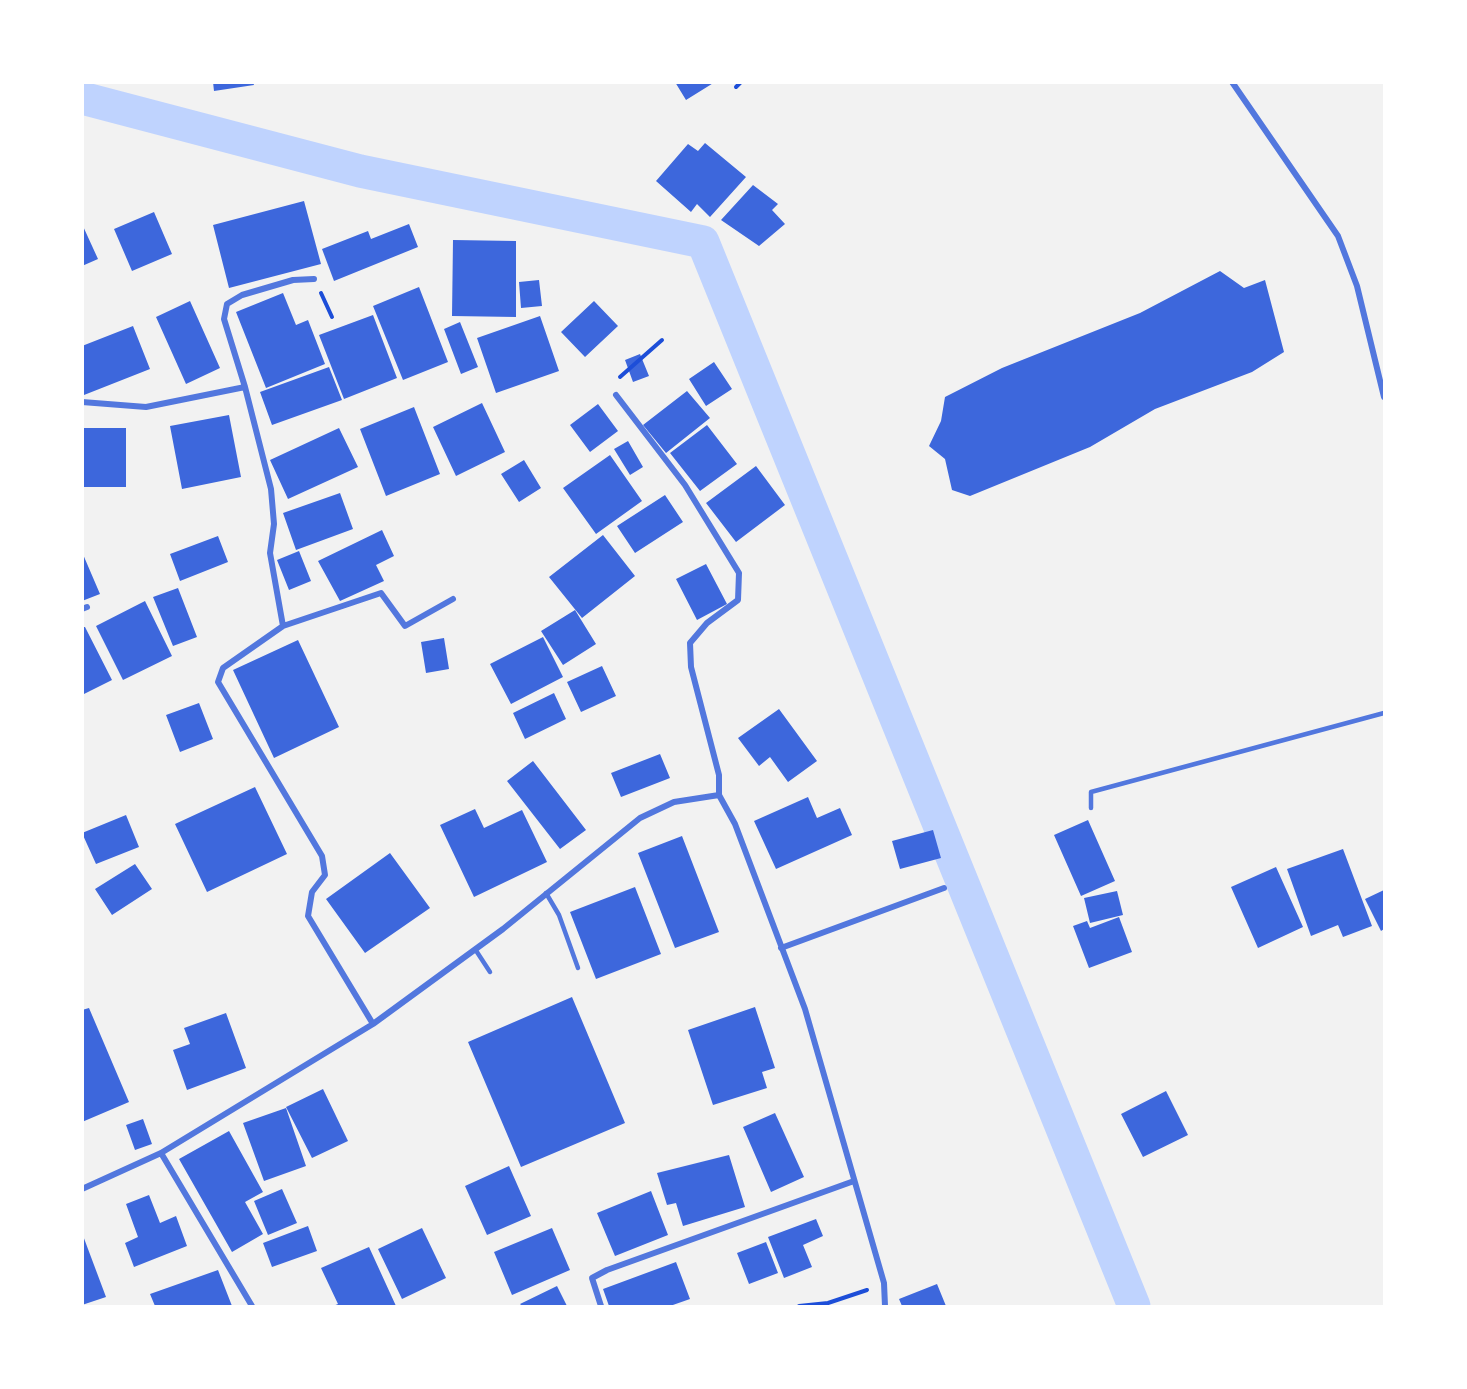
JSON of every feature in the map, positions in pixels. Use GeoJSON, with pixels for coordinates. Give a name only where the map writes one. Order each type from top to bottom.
{"type":"FeatureCollection","features":[{"type":"Feature","properties":{"kind":"street"},"geometry":{"type":"LineString","coordinates":[[1232,82],[1338,236],[1357,286],[1384,397]]}},
{"type":"Feature","properties":{"kind":"street"},"geometry":{"type":"LineString","coordinates":[[283,626],[270,553],[273,524],[271,489],[245,387],[224,320],[227,304],[242,294],[283,283],[314,279]]}},
{"type":"Feature","properties":{"kind":"street"},"geometry":{"type":"LineString","coordinates":[[82,402],[146,407],[245,387]]}},
{"type":"Feature","properties":{"kind":"street"},"geometry":{"type":"LineString","coordinates":[[616,395],[685,484],[740,573],[738,600],[707,623],[690,643],[691,667],[719,775],[718,795],[735,824],[805,1009],[884,1283],[885,1306]]}},
{"type":"Feature","properties":{"kind":"street"},"geometry":{"type":"LineString","coordinates":[[373,1024],[308,916],[312,892],[325,875],[322,856],[218,682],[223,668],[283,626],[381,593],[405,627],[453,599]]}},
{"type":"Feature","properties":{"kind":"street"},"geometry":{"type":"LineString","coordinates":[[82,1189],[161,1153],[373,1024],[475,949],[640,818],[674,802],[718,795]]}},
{"type":"Feature","properties":{"kind":"street"},"geometry":{"type":"LineString","coordinates":[[782,948],[944,888]]}},
{"type":"Feature","properties":{"kind":"street"},"geometry":{"type":"LineString","coordinates":[[161,1153],[252,1306]]}},
{"type":"Feature","properties":{"kind":"street"},"geometry":{"type":"LineString","coordinates":[[601,1306],[592,1278],[607,1270],[854,1181]]}},
{"type":"Feature","properties":{"kind":"lane"},"geometry":{"type":"LineString","coordinates":[[1091,808],[1091,792],[1384,713]]}},
{"type":"Feature","properties":{"kind":"lane"},"geometry":{"type":"LineString","coordinates":[[546,893],[559,915],[578,968]]}},
{"type":"Feature","properties":{"kind":"lane"},"geometry":{"type":"LineString","coordinates":[[475,949],[489,972]]}},
{"type":"Feature","properties":{"kind":"path"},"geometry":{"type":"LineString","coordinates":[[736,87],[741,82]]}},
{"type":"Feature","properties":{"kind":"path"},"geometry":{"type":"LineString","coordinates":[[314,279],[332,317]]}},
{"type":"Feature","properties":{"kind":"path"},"geometry":{"type":"LineString","coordinates":[[616,395],[613,383],[662,340]]}},
{"type":"Feature","properties":{"kind":"path"},"geometry":{"type":"LineString","coordinates":[[799,1306],[828,1303],[884,1283]]}},
{"type":"Feature","properties":{"kind":"building"},"geometry":{"type":"Polygon","coordinates":[[[213,82],[253,82],[254,85],[214,91],[213,82]]]}},
{"type":"Feature","properties":{"kind":"building"},"geometry":{"type":"Polygon","coordinates":[[[675,82],[715,82],[686,100],[675,82]]]}},
{"type":"Feature","properties":{"kind":"building"},"geometry":{"type":"Polygon","coordinates":[[[705,143],[746,177],[710,217],[697,204],[691,212],[656,181],[688,144],[698,151],[705,143]]]}},
{"type":"Feature","properties":{"kind":"building"},"geometry":{"type":"Polygon","coordinates":[[[753,185],[778,204],[772,210],[785,224],[759,246],[721,220],[753,185]]]}},
{"type":"Feature","properties":{"kind":"building"},"geometry":{"type":"Polygon","coordinates":[[[304,201],[321,264],[229,288],[213,225],[304,201]]]}},
{"type":"Feature","properties":{"kind":"building"},"geometry":{"type":"Polygon","coordinates":[[[154,212],[172,254],[132,271],[114,229],[154,212]]]}},
{"type":"Feature","properties":{"kind":"building"},"geometry":{"type":"Polygon","coordinates":[[[82,224],[98,259],[82,266],[82,224]]]}},
{"type":"Feature","properties":{"kind":"building"},"geometry":{"type":"Polygon","coordinates":[[[409,224],[418,247],[334,281],[322,249],[368,231],[371,239],[409,224]]]}},
{"type":"Feature","properties":{"kind":"building"},"geometry":{"type":"Polygon","coordinates":[[[453,240],[516,241],[516,317],[452,316],[453,240]]]}},
{"type":"Feature","properties":{"kind":"building"},"geometry":{"type":"Polygon","coordinates":[[[1220,271],[1244,288],[1265,280],[1284,352],[1252,372],[1155,409],[1090,447],[970,496],[952,490],[945,459],[929,446],[941,421],[945,397],[1002,368],[1140,313],[1220,271]]]}},
{"type":"Feature","properties":{"kind":"building"},"geometry":{"type":"Polygon","coordinates":[[[539,280],[542,306],[521,308],[519,282],[539,280]]]}},
{"type":"Feature","properties":{"kind":"building"},"geometry":{"type":"Polygon","coordinates":[[[419,287],[448,362],[403,380],[373,306],[419,287]]]}},
{"type":"Feature","properties":{"kind":"building"},"geometry":{"type":"Polygon","coordinates":[[[283,293],[296,325],[308,320],[325,364],[266,388],[236,312],[283,293]]]}},
{"type":"Feature","properties":{"kind":"building"},"geometry":{"type":"Polygon","coordinates":[[[190,301],[220,368],[186,384],[156,317],[190,301]]]}},
{"type":"Feature","properties":{"kind":"building"},"geometry":{"type":"Polygon","coordinates":[[[594,301],[618,326],[585,357],[561,332],[594,301]]]}},
{"type":"Feature","properties":{"kind":"building"},"geometry":{"type":"Polygon","coordinates":[[[373,315],[397,378],[344,399],[319,335],[373,315]]]}},
{"type":"Feature","properties":{"kind":"building"},"geometry":{"type":"Polygon","coordinates":[[[540,316],[559,371],[496,393],[477,338],[540,316]]]}},
{"type":"Feature","properties":{"kind":"building"},"geometry":{"type":"Polygon","coordinates":[[[460,322],[478,367],[461,374],[444,329],[460,322]]]}},
{"type":"Feature","properties":{"kind":"building"},"geometry":{"type":"Polygon","coordinates":[[[133,326],[150,369],[84,395],[82,346],[133,326]]]}},
{"type":"Feature","properties":{"kind":"building"},"geometry":{"type":"Polygon","coordinates":[[[640,354],[649,376],[633,382],[625,360],[640,354]]]}},
{"type":"Feature","properties":{"kind":"building"},"geometry":{"type":"Polygon","coordinates":[[[714,362],[732,389],[706,406],[689,379],[714,362]]]}},
{"type":"Feature","properties":{"kind":"building"},"geometry":{"type":"Polygon","coordinates":[[[329,367],[342,400],[272,425],[260,392],[329,367]]]}},
{"type":"Feature","properties":{"kind":"building"},"geometry":{"type":"Polygon","coordinates":[[[687,391],[710,418],[666,453],[643,425],[687,391]]]}},
{"type":"Feature","properties":{"kind":"building"},"geometry":{"type":"Polygon","coordinates":[[[482,403],[505,452],[456,476],[433,427],[482,403]]]}},
{"type":"Feature","properties":{"kind":"building"},"geometry":{"type":"Polygon","coordinates":[[[598,404],[618,431],[590,452],[570,425],[598,404]]]}},
{"type":"Feature","properties":{"kind":"building"},"geometry":{"type":"Polygon","coordinates":[[[414,407],[440,474],[386,496],[360,429],[414,407]]]}},
{"type":"Feature","properties":{"kind":"building"},"geometry":{"type":"Polygon","coordinates":[[[229,415],[241,477],[182,489],[170,426],[229,415]]]}},
{"type":"Feature","properties":{"kind":"building"},"geometry":{"type":"Polygon","coordinates":[[[707,425],[737,464],[700,491],[670,453],[707,425]]]}},
{"type":"Feature","properties":{"kind":"building"},"geometry":{"type":"Polygon","coordinates":[[[82,428],[126,428],[126,487],[82,487],[82,428]]]}},
{"type":"Feature","properties":{"kind":"building"},"geometry":{"type":"Polygon","coordinates":[[[339,428],[358,467],[288,499],[270,460],[339,428]]]}},
{"type":"Feature","properties":{"kind":"building"},"geometry":{"type":"Polygon","coordinates":[[[628,441],[643,467],[630,475],[614,449],[628,441]]]}},
{"type":"Feature","properties":{"kind":"building"},"geometry":{"type":"Polygon","coordinates":[[[610,455],[642,501],[596,534],[563,488],[610,455]]]}},
{"type":"Feature","properties":{"kind":"building"},"geometry":{"type":"Polygon","coordinates":[[[524,460],[541,488],[519,502],[501,474],[524,460]]]}},
{"type":"Feature","properties":{"kind":"building"},"geometry":{"type":"Polygon","coordinates":[[[756,466],[785,505],[736,542],[706,503],[756,466]]]}},
{"type":"Feature","properties":{"kind":"building"},"geometry":{"type":"Polygon","coordinates":[[[340,493],[353,529],[296,550],[283,513],[340,493]]]}},
{"type":"Feature","properties":{"kind":"building"},"geometry":{"type":"Polygon","coordinates":[[[665,495],[683,522],[635,553],[617,526],[665,495]]]}},
{"type":"Feature","properties":{"kind":"building"},"geometry":{"type":"Polygon","coordinates":[[[382,530],[394,556],[376,565],[384,581],[340,601],[318,561],[382,530]]]}},
{"type":"Feature","properties":{"kind":"building"},"geometry":{"type":"Polygon","coordinates":[[[603,535],[635,576],[582,618],[549,577],[603,535]]]}},
{"type":"Feature","properties":{"kind":"building"},"geometry":{"type":"Polygon","coordinates":[[[218,536],[228,562],[180,581],[170,554],[218,536]]]}},
{"type":"Feature","properties":{"kind":"building"},"geometry":{"type":"Polygon","coordinates":[[[299,551],[311,581],[289,590],[277,560],[299,551]]]}},
{"type":"Feature","properties":{"kind":"building"},"geometry":{"type":"Polygon","coordinates":[[[82,552],[100,594],[82,601],[82,552]]]}},
{"type":"Feature","properties":{"kind":"building"},"geometry":{"type":"Polygon","coordinates":[[[706,564],[727,604],[697,620],[676,579],[706,564]]]}},
{"type":"Feature","properties":{"kind":"building"},"geometry":{"type":"Polygon","coordinates":[[[178,588],[197,637],[173,646],[153,597],[178,588]]]}},
{"type":"Feature","properties":{"kind":"building"},"geometry":{"type":"Polygon","coordinates":[[[145,601],[172,656],[123,680],[96,626],[145,601]]]}},
{"type":"Feature","properties":{"kind":"building"},"geometry":{"type":"Polygon","coordinates":[[[575,610],[596,644],[563,665],[541,631],[575,610]]]}},
{"type":"Feature","properties":{"kind":"building"},"geometry":{"type":"Polygon","coordinates":[[[82,627],[85,627],[112,680],[82,695],[82,627]]]}},
{"type":"Feature","properties":{"kind":"building"},"geometry":{"type":"Polygon","coordinates":[[[543,637],[563,677],[511,704],[490,664],[543,637]]]}},
{"type":"Feature","properties":{"kind":"building"},"geometry":{"type":"Polygon","coordinates":[[[444,638],[449,669],[426,673],[421,642],[444,638]]]}},
{"type":"Feature","properties":{"kind":"building"},"geometry":{"type":"Polygon","coordinates":[[[298,640],[339,727],[274,758],[233,670],[298,640]]]}},
{"type":"Feature","properties":{"kind":"building"},"geometry":{"type":"Polygon","coordinates":[[[602,666],[616,696],[581,712],[567,682],[602,666]]]}},
{"type":"Feature","properties":{"kind":"building"},"geometry":{"type":"Polygon","coordinates":[[[554,693],[566,719],[525,739],[513,713],[554,693]]]}},
{"type":"Feature","properties":{"kind":"building"},"geometry":{"type":"Polygon","coordinates":[[[199,703],[213,739],[180,752],[166,715],[199,703]]]}},
{"type":"Feature","properties":{"kind":"building"},"geometry":{"type":"Polygon","coordinates":[[[779,709],[817,761],[788,782],[770,757],[759,766],[738,738],[779,709]]]}},
{"type":"Feature","properties":{"kind":"building"},"geometry":{"type":"Polygon","coordinates":[[[660,754],[670,778],[621,797],[611,773],[660,754]]]}},
{"type":"Feature","properties":{"kind":"building"},"geometry":{"type":"Polygon","coordinates":[[[533,761],[586,830],[560,849],[507,781],[533,761]]]}},
{"type":"Feature","properties":{"kind":"building"},"geometry":{"type":"Polygon","coordinates":[[[255,787],[287,854],[207,892],[175,824],[255,787]]]}},
{"type":"Feature","properties":{"kind":"building"},"geometry":{"type":"Polygon","coordinates":[[[808,797],[817,818],[840,808],[852,835],[776,869],[754,821],[808,797]]]}},
{"type":"Feature","properties":{"kind":"building"},"geometry":{"type":"Polygon","coordinates":[[[475,809],[484,828],[522,810],[547,862],[474,897],[440,825],[475,809]]]}},
{"type":"Feature","properties":{"kind":"building"},"geometry":{"type":"Polygon","coordinates":[[[126,815],[139,847],[96,864],[82,833],[126,815]]]}},
{"type":"Feature","properties":{"kind":"building"},"geometry":{"type":"Polygon","coordinates":[[[1088,820],[1115,881],[1081,896],[1054,835],[1088,820]]]}},
{"type":"Feature","properties":{"kind":"building"},"geometry":{"type":"Polygon","coordinates":[[[933,830],[941,858],[900,869],[892,841],[933,830]]]}},
{"type":"Feature","properties":{"kind":"building"},"geometry":{"type":"Polygon","coordinates":[[[682,836],[719,932],[675,948],[638,853],[682,836]]]}},
{"type":"Feature","properties":{"kind":"building"},"geometry":{"type":"Polygon","coordinates":[[[1343,849],[1372,926],[1343,937],[1338,925],[1311,936],[1287,869],[1343,849]]]}},
{"type":"Feature","properties":{"kind":"building"},"geometry":{"type":"Polygon","coordinates":[[[390,853],[430,908],[365,953],[326,899],[390,853]]]}},
{"type":"Feature","properties":{"kind":"building"},"geometry":{"type":"Polygon","coordinates":[[[135,864],[152,889],[112,915],[95,889],[135,864]]]}},
{"type":"Feature","properties":{"kind":"building"},"geometry":{"type":"Polygon","coordinates":[[[1276,867],[1303,927],[1258,948],[1231,887],[1276,867]]]}},
{"type":"Feature","properties":{"kind":"building"},"geometry":{"type":"Polygon","coordinates":[[[635,887],[661,954],[596,979],[570,912],[635,887]]]}},
{"type":"Feature","properties":{"kind":"building"},"geometry":{"type":"Polygon","coordinates":[[[1384,890],[1384,929],[1381,931],[1365,899],[1384,890]]]}},
{"type":"Feature","properties":{"kind":"building"},"geometry":{"type":"Polygon","coordinates":[[[1117,891],[1123,915],[1090,923],[1084,898],[1117,891]]]}},
{"type":"Feature","properties":{"kind":"building"},"geometry":{"type":"Polygon","coordinates":[[[1119,917],[1132,952],[1089,968],[1073,926],[1087,921],[1090,928],[1119,917]]]}},
{"type":"Feature","properties":{"kind":"building"},"geometry":{"type":"Polygon","coordinates":[[[572,997],[625,1123],[521,1167],[468,1042],[572,997]]]}},
{"type":"Feature","properties":{"kind":"building"},"geometry":{"type":"Polygon","coordinates":[[[755,1007],[775,1068],[762,1072],[767,1088],[713,1105],[688,1030],[755,1007]]]}},
{"type":"Feature","properties":{"kind":"building"},"geometry":{"type":"Polygon","coordinates":[[[89,1008],[129,1102],[82,1122],[82,1010],[89,1008]]]}},
{"type":"Feature","properties":{"kind":"building"},"geometry":{"type":"Polygon","coordinates":[[[226,1013],[246,1068],[187,1090],[173,1050],[190,1044],[184,1028],[226,1013]]]}},
{"type":"Feature","properties":{"kind":"building"},"geometry":{"type":"Polygon","coordinates":[[[323,1089],[348,1141],[312,1158],[286,1107],[323,1089]]]}},
{"type":"Feature","properties":{"kind":"building"},"geometry":{"type":"Polygon","coordinates":[[[1166,1091],[1188,1135],[1143,1157],[1121,1114],[1166,1091]]]}},
{"type":"Feature","properties":{"kind":"building"},"geometry":{"type":"Polygon","coordinates":[[[286,1108],[306,1166],[264,1181],[243,1123],[286,1108]]]}},
{"type":"Feature","properties":{"kind":"building"},"geometry":{"type":"Polygon","coordinates":[[[775,1113],[804,1177],[771,1192],[743,1127],[775,1113]]]}},
{"type":"Feature","properties":{"kind":"building"},"geometry":{"type":"Polygon","coordinates":[[[143,1119],[152,1144],[135,1150],[126,1125],[143,1119]]]}},
{"type":"Feature","properties":{"kind":"building"},"geometry":{"type":"Polygon","coordinates":[[[229,1131],[263,1192],[245,1202],[263,1234],[232,1252],[179,1159],[229,1131]]]}},
{"type":"Feature","properties":{"kind":"building"},"geometry":{"type":"Polygon","coordinates":[[[729,1155],[745,1207],[683,1226],[676,1203],[667,1205],[657,1173],[729,1155]]]}},
{"type":"Feature","properties":{"kind":"building"},"geometry":{"type":"Polygon","coordinates":[[[509,1166],[531,1216],[487,1235],[465,1186],[509,1166]]]}},
{"type":"Feature","properties":{"kind":"building"},"geometry":{"type":"Polygon","coordinates":[[[282,1189],[297,1223],[268,1235],[254,1201],[282,1189]]]}},
{"type":"Feature","properties":{"kind":"building"},"geometry":{"type":"Polygon","coordinates":[[[651,1191],[668,1235],[615,1256],[597,1213],[651,1191]]]}},
{"type":"Feature","properties":{"kind":"building"},"geometry":{"type":"Polygon","coordinates":[[[149,1195],[160,1223],[176,1216],[187,1246],[134,1267],[125,1243],[138,1237],[126,1204],[149,1195]]]}},
{"type":"Feature","properties":{"kind":"building"},"geometry":{"type":"Polygon","coordinates":[[[816,1219],[823,1236],[803,1245],[812,1267],[784,1278],[768,1237],[816,1219]]]}},
{"type":"Feature","properties":{"kind":"building"},"geometry":{"type":"Polygon","coordinates":[[[308,1226],[317,1251],[272,1267],[263,1243],[308,1226]]]}},
{"type":"Feature","properties":{"kind":"building"},"geometry":{"type":"Polygon","coordinates":[[[422,1228],[446,1278],[402,1299],[378,1249],[422,1228]]]}},
{"type":"Feature","properties":{"kind":"building"},"geometry":{"type":"Polygon","coordinates":[[[552,1228],[570,1270],[512,1295],[494,1252],[552,1228]]]}},
{"type":"Feature","properties":{"kind":"building"},"geometry":{"type":"Polygon","coordinates":[[[82,1233],[106,1297],[82,1305],[82,1233]]]}},
{"type":"Feature","properties":{"kind":"building"},"geometry":{"type":"Polygon","coordinates":[[[766,1242],[778,1273],[749,1284],[737,1253],[766,1242]]]}},
{"type":"Feature","properties":{"kind":"building"},"geometry":{"type":"Polygon","coordinates":[[[369,1247],[396,1306],[333,1306],[338,1304],[321,1268],[369,1247]]]}},
{"type":"Feature","properties":{"kind":"building"},"geometry":{"type":"Polygon","coordinates":[[[676,1262],[690,1299],[670,1306],[609,1306],[603,1289],[676,1262]]]}},
{"type":"Feature","properties":{"kind":"building"},"geometry":{"type":"Polygon","coordinates":[[[218,1270],[232,1306],[155,1306],[150,1294],[218,1270]]]}},
{"type":"Feature","properties":{"kind":"building"},"geometry":{"type":"Polygon","coordinates":[[[937,1284],[946,1306],[902,1306],[899,1299],[937,1284]]]}},
{"type":"Feature","properties":{"kind":"building"},"geometry":{"type":"Polygon","coordinates":[[[557,1286],[567,1306],[522,1306],[520,1304],[557,1286]]]}},
{"type":"Feature","properties":{"kind":"waterway"},"geometry":{"type":"LineString","coordinates":[[82,98],[360,171],[703,242],[1134,1306]]}}]}
